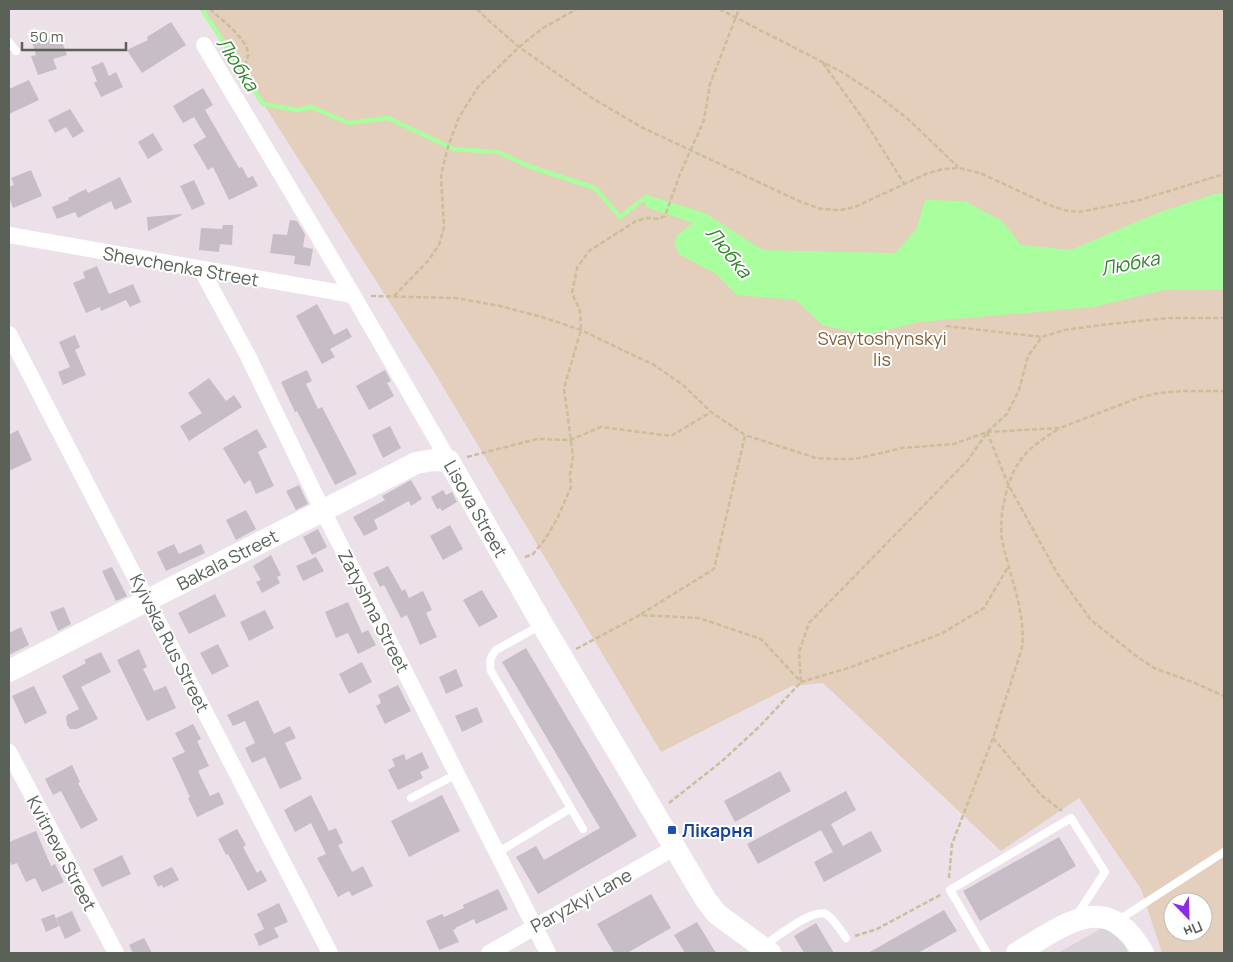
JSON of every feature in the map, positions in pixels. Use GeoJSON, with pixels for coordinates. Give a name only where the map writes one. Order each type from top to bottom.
{"type":"FeatureCollection","features":[{"type":"Feature","properties":{"kind":"street","name":"Lisova Street"},"geometry":{"type":"LineString","coordinates":[[204,45],[353,295],[542,624],[706,900],[717,914],[765,950]]}},
{"type":"Feature","properties":{"kind":"street","name":"Shevchenka Street"},"geometry":{"type":"LineString","coordinates":[[9,235],[353,295]]}},
{"type":"Feature","properties":{"kind":"street","name":"Zatyshna Street"},"geometry":{"type":"LineString","coordinates":[[201,269],[248,356],[323,511],[548,953]]}},
{"type":"Feature","properties":{"kind":"street","name":"Kyivska Rus Street"},"geometry":{"type":"LineString","coordinates":[[9,334],[330,953]]}},
{"type":"Feature","properties":{"kind":"street","name":"Bakala Street"},"geometry":{"type":"LineString","coordinates":[[9,671],[416,463],[433,460],[450,461]]}},
{"type":"Feature","properties":{"kind":"street","name":"Kvitneva Street"},"geometry":{"type":"LineString","coordinates":[[9,752],[116,953]]}},
{"type":"Feature","properties":{"kind":"street","name":"Paryzkyi Lane"},"geometry":{"type":"LineString","coordinates":[[489,953],[674,848]]}},
{"type":"Feature","properties":{"kind":"street"},"geometry":{"type":"LineString","coordinates":[[1017,953],[1073,921],[1092,916],[1104,917],[1116,922],[1129,932],[1143,953]]}},
{"type":"Feature","properties":{"kind":"lane"},"geometry":{"type":"LineString","coordinates":[[9,42],[16,51]]}},
{"type":"Feature","properties":{"kind":"lane"},"geometry":{"type":"LineString","coordinates":[[542,624],[496,650],[489,663],[491,671],[584,829]]}},
{"type":"Feature","properties":{"kind":"lane"},"geometry":{"type":"LineString","coordinates":[[411,798],[457,774]]}},
{"type":"Feature","properties":{"kind":"lane"},"geometry":{"type":"LineString","coordinates":[[496,853],[571,808]]}},
{"type":"Feature","properties":{"kind":"lane"},"geometry":{"type":"LineString","coordinates":[[987,953],[950,890],[1071,818],[1105,872],[1073,921]]}},
{"type":"Feature","properties":{"kind":"lane"},"geometry":{"type":"LineString","coordinates":[[1116,922],[1224,852]]}},
{"type":"Feature","properties":{"kind":"lane"},"geometry":{"type":"LineString","coordinates":[[765,950],[803,920],[820,913],[827,915],[846,938]]}},
{"type":"Feature","properties":{"kind":"path"},"geometry":{"type":"LineString","coordinates":[[210,9],[244,43],[248,53],[240,77]]}},
{"type":"Feature","properties":{"kind":"path"},"geometry":{"type":"LineString","coordinates":[[477,9],[520,47],[592,98],[640,127],[801,202],[821,209],[840,210],[855,207],[936,171],[959,168],[980,173],[1049,205],[1079,212],[1140,200],[1224,174]]}},
{"type":"Feature","properties":{"kind":"path"},"geometry":{"type":"LineString","coordinates":[[394,296],[428,261],[439,245],[444,227],[441,176],[447,150],[459,117],[478,88],[520,47],[543,28],[578,9]]}},
{"type":"Feature","properties":{"kind":"path"},"geometry":{"type":"LineString","coordinates":[[719,9],[840,71],[893,106],[922,131],[959,168]]}},
{"type":"Feature","properties":{"kind":"path"},"geometry":{"type":"LineString","coordinates":[[511,569],[521,559],[533,554],[546,538],[557,519],[570,487],[573,457],[564,388],[581,330],[580,311],[572,293],[577,268],[589,251],[636,221],[647,218],[659,219],[665,216],[672,201],[674,188],[704,120],[710,84],[739,9]]}},
{"type":"Feature","properties":{"kind":"path"},"geometry":{"type":"LineString","coordinates":[[822,62],[866,123],[905,185]]}},
{"type":"Feature","properties":{"kind":"path"},"geometry":{"type":"LineString","coordinates":[[353,295],[456,298],[491,304],[542,317],[581,330],[654,365],[683,385],[711,412],[745,436],[816,458],[855,459],[902,448],[954,444],[987,432],[1060,428]]}},
{"type":"Feature","properties":{"kind":"path"},"geometry":{"type":"LineString","coordinates":[[946,326],[1042,337],[1064,330],[1102,324],[1167,318],[1224,318]]}},
{"type":"Feature","properties":{"kind":"path"},"geometry":{"type":"LineString","coordinates":[[801,682],[799,652],[809,623],[968,460],[987,432],[1007,414],[1019,390],[1028,356],[1042,337]]}},
{"type":"Feature","properties":{"kind":"path"},"geometry":{"type":"LineString","coordinates":[[846,938],[876,929],[950,890],[948,872],[952,844],[993,738],[1022,648],[1024,632],[1022,616],[1002,538],[1002,509],[1008,484],[1015,467],[1040,440],[1060,428],[1138,398],[1183,390],[1224,391]]}},
{"type":"Feature","properties":{"kind":"path"},"geometry":{"type":"LineString","coordinates":[[450,461],[537,439],[570,440],[601,427],[671,436],[711,412]]}},
{"type":"Feature","properties":{"kind":"path"},"geometry":{"type":"LineString","coordinates":[[987,432],[1008,484],[1056,573],[1091,620],[1134,655],[1154,668],[1224,696]]}},
{"type":"Feature","properties":{"kind":"path"},"geometry":{"type":"LineString","coordinates":[[562,656],[640,615],[714,569],[745,436]]}},
{"type":"Feature","properties":{"kind":"path"},"geometry":{"type":"LineString","coordinates":[[655,814],[721,762],[760,726],[801,682],[848,668],[941,634],[984,608],[1009,566]]}},
{"type":"Feature","properties":{"kind":"path"},"geometry":{"type":"LineString","coordinates":[[640,615],[699,618],[761,640],[801,682]]}},
{"type":"Feature","properties":{"kind":"path"},"geometry":{"type":"LineString","coordinates":[[993,738],[1041,795],[1071,818]]}},
{"type":"Feature","properties":{"kind":"shaded area"},"geometry":{"type":"Polygon","coordinates":[[[1104,927],[1125,944],[1128,953],[1058,953],[1104,927]]]}},
{"type":"Feature","properties":{"kind":"green space","name":"Svaytoshynskyi lis"},"geometry":{"type":"Polygon","coordinates":[[[203,9],[1224,9],[1224,953],[1162,953],[1141,889],[1079,798],[1001,851],[823,683],[792,686],[661,752],[436,375],[203,9]]]}},
{"type":"Feature","properties":{"kind":"water"},"geometry":{"type":"Polygon","coordinates":[[[644,194],[705,213],[763,250],[895,253],[916,230],[925,200],[965,201],[1002,221],[1021,245],[1071,250],[1157,213],[1214,194],[1224,194],[1224,290],[1164,290],[1093,307],[919,322],[865,335],[822,325],[796,300],[737,295],[716,274],[679,254],[674,244],[677,235],[693,223],[646,207],[644,194]]]}},
{"type":"Feature","properties":{"kind":"building"},"geometry":{"type":"Polygon","coordinates":[[[171,22],[186,45],[142,73],[127,50],[148,40],[147,37],[171,22]]]}},
{"type":"Feature","properties":{"kind":"building"},"geometry":{"type":"Polygon","coordinates":[[[59,34],[67,55],[53,59],[57,69],[38,75],[31,56],[36,55],[32,43],[59,34]]]}},
{"type":"Feature","properties":{"kind":"building"},"geometry":{"type":"Polygon","coordinates":[[[103,62],[109,76],[116,72],[123,87],[101,97],[94,83],[97,81],[91,67],[103,62]]]}},
{"type":"Feature","properties":{"kind":"building"},"geometry":{"type":"Polygon","coordinates":[[[29,80],[39,100],[9,114],[9,89],[29,80]]]}},
{"type":"Feature","properties":{"kind":"building"},"geometry":{"type":"Polygon","coordinates":[[[203,88],[213,105],[205,110],[239,168],[242,167],[248,178],[253,176],[258,186],[229,200],[213,167],[208,170],[193,145],[206,137],[194,117],[183,123],[173,106],[203,88]]]}},
{"type":"Feature","properties":{"kind":"building"},"geometry":{"type":"Polygon","coordinates":[[[70,109],[84,131],[73,138],[66,127],[55,133],[48,120],[70,109]]]}},
{"type":"Feature","properties":{"kind":"building"},"geometry":{"type":"Polygon","coordinates":[[[153,133],[163,150],[148,159],[138,142],[153,133]]]}},
{"type":"Feature","properties":{"kind":"building"},"geometry":{"type":"Polygon","coordinates":[[[31,170],[42,196],[13,208],[9,197],[9,187],[14,185],[11,178],[31,170]]]}},
{"type":"Feature","properties":{"kind":"building"},"geometry":{"type":"Polygon","coordinates":[[[120,177],[132,202],[115,210],[111,201],[78,218],[75,212],[57,219],[52,207],[69,200],[68,198],[86,189],[88,193],[120,177]]]}},
{"type":"Feature","properties":{"kind":"building"},"geometry":{"type":"Polygon","coordinates":[[[194,180],[205,204],[192,210],[180,186],[194,180]]]}},
{"type":"Feature","properties":{"kind":"building"},"geometry":{"type":"Polygon","coordinates":[[[182,215],[148,231],[147,217],[182,215]]]}},
{"type":"Feature","properties":{"kind":"building"},"geometry":{"type":"Polygon","coordinates":[[[290,220],[297,221],[305,234],[303,247],[313,249],[310,266],[294,264],[295,256],[270,253],[273,234],[287,235],[290,220]]]}},
{"type":"Feature","properties":{"kind":"building"},"geometry":{"type":"Polygon","coordinates":[[[223,225],[233,225],[232,245],[220,244],[219,252],[199,250],[201,228],[222,229],[223,225]]]}},
{"type":"Feature","properties":{"kind":"building"},"geometry":{"type":"Polygon","coordinates":[[[97,266],[109,294],[133,284],[141,302],[130,307],[126,300],[101,311],[100,307],[86,313],[73,283],[85,278],[83,272],[97,266]]]}},
{"type":"Feature","properties":{"kind":"building"},"geometry":{"type":"Polygon","coordinates":[[[317,304],[334,335],[347,328],[352,337],[330,349],[335,357],[322,364],[296,316],[317,304]]]}},
{"type":"Feature","properties":{"kind":"building"},"geometry":{"type":"Polygon","coordinates":[[[75,335],[80,347],[75,350],[86,375],[63,385],[58,372],[70,367],[59,342],[75,335]]]}},
{"type":"Feature","properties":{"kind":"building"},"geometry":{"type":"Polygon","coordinates":[[[307,370],[312,381],[306,384],[318,409],[322,407],[357,474],[335,485],[297,411],[295,412],[281,382],[307,370]]]}},
{"type":"Feature","properties":{"kind":"building"},"geometry":{"type":"Polygon","coordinates":[[[385,370],[391,381],[387,383],[394,396],[369,410],[356,386],[385,370]]]}},
{"type":"Feature","properties":{"kind":"building"},"geometry":{"type":"Polygon","coordinates":[[[209,378],[226,401],[234,395],[242,407],[189,441],[180,426],[202,413],[188,393],[209,378]]]}},
{"type":"Feature","properties":{"kind":"building"},"geometry":{"type":"Polygon","coordinates":[[[390,426],[401,448],[383,458],[372,435],[390,426]]]}},
{"type":"Feature","properties":{"kind":"building"},"geometry":{"type":"Polygon","coordinates":[[[257,429],[267,447],[258,452],[274,486],[256,494],[250,480],[244,484],[223,448],[257,429]]]}},
{"type":"Feature","properties":{"kind":"building"},"geometry":{"type":"Polygon","coordinates":[[[18,430],[32,460],[9,471],[9,435],[18,430]]]}},
{"type":"Feature","properties":{"kind":"building"},"geometry":{"type":"Polygon","coordinates":[[[411,480],[422,499],[411,506],[409,501],[374,520],[378,529],[364,536],[353,517],[385,500],[382,496],[411,480]]]}},
{"type":"Feature","properties":{"kind":"building"},"geometry":{"type":"Polygon","coordinates":[[[299,485],[308,504],[296,510],[286,491],[299,485]]]}},
{"type":"Feature","properties":{"kind":"building"},"geometry":{"type":"Polygon","coordinates":[[[443,490],[446,495],[452,492],[457,502],[442,511],[440,508],[437,509],[431,497],[443,490]]]}},
{"type":"Feature","properties":{"kind":"building"},"geometry":{"type":"Polygon","coordinates":[[[246,510],[256,529],[236,540],[226,520],[246,510]]]}},
{"type":"Feature","properties":{"kind":"building"},"geometry":{"type":"Polygon","coordinates":[[[450,525],[463,549],[443,560],[430,536],[450,525]]]}},
{"type":"Feature","properties":{"kind":"building"},"geometry":{"type":"Polygon","coordinates":[[[318,529],[327,547],[312,555],[303,537],[318,529]]]}},
{"type":"Feature","properties":{"kind":"building"},"geometry":{"type":"Polygon","coordinates":[[[174,544],[179,554],[201,544],[205,553],[166,571],[157,552],[174,544]]]}},
{"type":"Feature","properties":{"kind":"building"},"geometry":{"type":"Polygon","coordinates":[[[271,555],[281,575],[277,577],[280,583],[262,593],[256,582],[261,580],[253,566],[271,555]]]}},
{"type":"Feature","properties":{"kind":"building"},"geometry":{"type":"Polygon","coordinates":[[[316,557],[324,571],[303,581],[296,566],[316,557]]]}},
{"type":"Feature","properties":{"kind":"building"},"geometry":{"type":"Polygon","coordinates":[[[388,566],[402,591],[405,589],[409,598],[423,591],[432,610],[426,613],[437,637],[420,645],[407,615],[401,618],[384,585],[380,587],[373,573],[388,566]]]}},
{"type":"Feature","properties":{"kind":"building"},"geometry":{"type":"Polygon","coordinates":[[[112,567],[127,596],[116,601],[102,571],[112,567]]]}},
{"type":"Feature","properties":{"kind":"building"},"geometry":{"type":"Polygon","coordinates":[[[482,590],[498,617],[479,627],[463,600],[482,590]]]}},
{"type":"Feature","properties":{"kind":"building"},"geometry":{"type":"Polygon","coordinates":[[[215,594],[226,616],[189,634],[178,613],[215,594]]]}},
{"type":"Feature","properties":{"kind":"building"},"geometry":{"type":"Polygon","coordinates":[[[348,602],[362,633],[368,630],[376,645],[358,654],[348,633],[336,638],[325,612],[348,602]]]}},
{"type":"Feature","properties":{"kind":"building"},"geometry":{"type":"Polygon","coordinates":[[[64,607],[71,624],[58,631],[50,612],[64,607]]]}},
{"type":"Feature","properties":{"kind":"building"},"geometry":{"type":"Polygon","coordinates":[[[265,610],[274,628],[249,641],[240,622],[265,610]]]}},
{"type":"Feature","properties":{"kind":"building"},"geometry":{"type":"Polygon","coordinates":[[[21,627],[29,645],[9,655],[9,633],[21,627]]]}},
{"type":"Feature","properties":{"kind":"building"},"geometry":{"type":"Polygon","coordinates":[[[218,644],[229,666],[212,675],[200,653],[218,644]]]}},
{"type":"Feature","properties":{"kind":"building"},"geometry":{"type":"Polygon","coordinates":[[[526,648],[637,836],[538,894],[516,857],[536,846],[544,860],[600,828],[502,662],[526,648]]]}},
{"type":"Feature","properties":{"kind":"building"},"geometry":{"type":"Polygon","coordinates":[[[139,649],[147,667],[143,669],[154,691],[166,686],[176,708],[147,721],[117,660],[139,649]]]}},
{"type":"Feature","properties":{"kind":"building"},"geometry":{"type":"Polygon","coordinates":[[[101,652],[111,672],[81,687],[98,719],[77,729],[70,729],[67,725],[67,715],[79,709],[62,676],[86,663],[84,660],[101,652]]]}},
{"type":"Feature","properties":{"kind":"building"},"geometry":{"type":"Polygon","coordinates":[[[362,662],[372,682],[349,694],[339,674],[362,662]]]}},
{"type":"Feature","properties":{"kind":"building"},"geometry":{"type":"Polygon","coordinates":[[[456,669],[463,686],[446,694],[439,677],[456,669]]]}},
{"type":"Feature","properties":{"kind":"building"},"geometry":{"type":"Polygon","coordinates":[[[398,685],[411,711],[385,724],[376,706],[381,703],[378,695],[398,685]]]}},
{"type":"Feature","properties":{"kind":"building"},"geometry":{"type":"Polygon","coordinates":[[[34,686],[47,713],[25,724],[12,696],[34,686]]]}},
{"type":"Feature","properties":{"kind":"building"},"geometry":{"type":"Polygon","coordinates":[[[258,700],[274,734],[290,726],[296,738],[285,743],[302,779],[280,789],[265,757],[252,763],[245,748],[255,743],[245,721],[233,726],[227,715],[258,700]]]}},
{"type":"Feature","properties":{"kind":"building"},"geometry":{"type":"Polygon","coordinates":[[[477,707],[483,722],[462,732],[455,716],[477,707]]]}},
{"type":"Feature","properties":{"kind":"building"},"geometry":{"type":"Polygon","coordinates":[[[193,724],[201,739],[197,741],[209,766],[198,771],[210,796],[219,792],[224,804],[197,817],[172,758],[185,752],[175,733],[193,724]]]}},
{"type":"Feature","properties":{"kind":"building"},"geometry":{"type":"Polygon","coordinates":[[[422,752],[429,768],[420,772],[423,778],[398,790],[388,770],[395,766],[392,759],[404,754],[406,760],[422,752]]]}},
{"type":"Feature","properties":{"kind":"building"},"geometry":{"type":"Polygon","coordinates":[[[72,765],[80,782],[78,783],[98,820],[81,829],[61,791],[53,795],[45,779],[72,765]]]}},
{"type":"Feature","properties":{"kind":"building"},"geometry":{"type":"Polygon","coordinates":[[[780,771],[791,791],[735,822],[724,801],[780,771]]]}},
{"type":"Feature","properties":{"kind":"building"},"geometry":{"type":"Polygon","coordinates":[[[846,791],[856,810],[831,824],[843,846],[871,831],[882,851],[824,882],[814,862],[833,852],[821,830],[758,864],[747,844],[846,791]]]}},
{"type":"Feature","properties":{"kind":"building"},"geometry":{"type":"Polygon","coordinates":[[[311,795],[329,831],[336,828],[343,843],[338,845],[352,872],[363,866],[373,886],[352,896],[349,891],[338,897],[317,858],[326,854],[311,823],[295,832],[284,810],[311,795]]]}},
{"type":"Feature","properties":{"kind":"building"},"geometry":{"type":"Polygon","coordinates":[[[442,795],[460,831],[409,857],[391,821],[442,795]]]}},
{"type":"Feature","properties":{"kind":"building"},"geometry":{"type":"Polygon","coordinates":[[[237,829],[246,845],[243,847],[257,873],[261,870],[267,881],[248,891],[218,839],[237,829]]]}},
{"type":"Feature","properties":{"kind":"building"},"geometry":{"type":"Polygon","coordinates":[[[36,831],[51,866],[55,864],[64,882],[42,892],[35,878],[26,882],[17,863],[11,865],[9,859],[9,842],[36,831]]]}},
{"type":"Feature","properties":{"kind":"building"},"geometry":{"type":"Polygon","coordinates":[[[1059,837],[1076,866],[980,921],[963,891],[1059,837]]]}},
{"type":"Feature","properties":{"kind":"building"},"geometry":{"type":"Polygon","coordinates":[[[122,855],[131,874],[102,887],[93,869],[122,855]]]}},
{"type":"Feature","properties":{"kind":"building"},"geometry":{"type":"Polygon","coordinates":[[[172,867],[179,880],[163,888],[162,885],[158,887],[153,876],[172,867]]]}},
{"type":"Feature","properties":{"kind":"building"},"geometry":{"type":"Polygon","coordinates":[[[498,889],[508,909],[476,924],[474,919],[455,928],[453,930],[459,942],[439,950],[426,921],[442,914],[444,917],[464,908],[463,905],[498,889]]]}},
{"type":"Feature","properties":{"kind":"building"},"geometry":{"type":"Polygon","coordinates":[[[651,894],[671,928],[627,953],[614,953],[597,924],[651,894]]]}},
{"type":"Feature","properties":{"kind":"building"},"geometry":{"type":"Polygon","coordinates":[[[279,903],[288,922],[274,928],[279,937],[259,946],[254,934],[264,929],[257,914],[279,903]]]}},
{"type":"Feature","properties":{"kind":"building"},"geometry":{"type":"Polygon","coordinates":[[[944,910],[957,931],[918,953],[868,953],[944,910]]]}},
{"type":"Feature","properties":{"kind":"building"},"geometry":{"type":"Polygon","coordinates":[[[72,911],[81,931],[65,939],[56,918],[72,911]]]}},
{"type":"Feature","properties":{"kind":"building"},"geometry":{"type":"Polygon","coordinates":[[[54,914],[59,926],[46,932],[41,919],[54,914]]]}},
{"type":"Feature","properties":{"kind":"building"},"geometry":{"type":"Polygon","coordinates":[[[697,922],[716,953],[685,953],[674,935],[697,922]]]}},
{"type":"Feature","properties":{"kind":"building"},"geometry":{"type":"Polygon","coordinates":[[[816,923],[834,953],[804,953],[794,936],[816,923]]]}},
{"type":"Feature","properties":{"kind":"building"},"geometry":{"type":"Polygon","coordinates":[[[144,938],[152,953],[133,953],[129,945],[144,938]]]}},
{"type":"Feature","properties":{"kind":"waterway","name":"Любка"},"geometry":{"type":"LineString","coordinates":[[202,9],[263,104],[298,110],[311,107],[349,123],[388,118],[454,149],[498,152],[531,167],[595,188],[620,217],[643,199],[651,202]]}},
{"type":"Feature","properties":{"kind":"place","name":"Лікарня"},"geometry":{"type":"Point","coordinates":[672,830]}}]}
